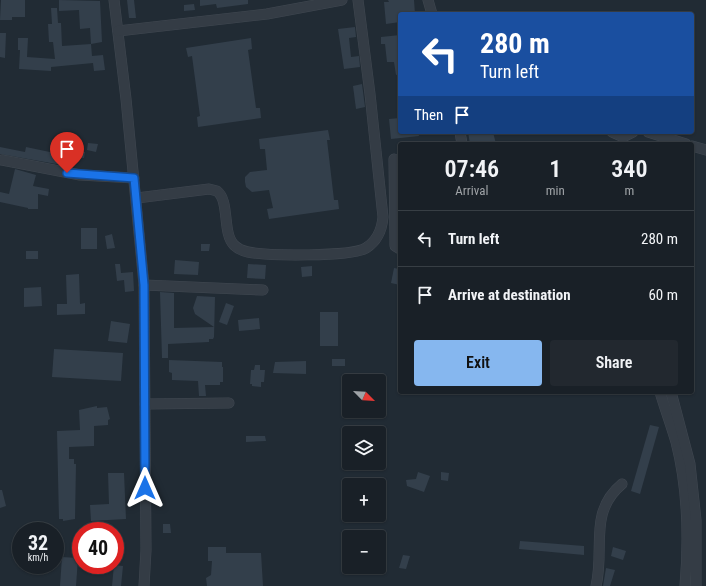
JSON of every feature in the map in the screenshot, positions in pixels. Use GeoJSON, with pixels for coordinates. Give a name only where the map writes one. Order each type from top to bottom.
{"type":"FeatureCollection","features":[{"type":"Feature","properties":{"kind":"street"},"geometry":{"type":"LineString","coordinates":[[114,0],[137,198],[144,285],[146,550],[144,586]]}},
{"type":"Feature","properties":{"kind":"street"},"geometry":{"type":"LineString","coordinates":[[118,31],[267,14],[342,0]]}},
{"type":"Feature","properties":{"kind":"street"},"geometry":{"type":"LineString","coordinates":[[137,198],[209,189],[217,191],[222,197],[230,239],[236,247],[248,252],[329,254],[360,250],[373,243],[381,229],[383,217],[371,101],[358,0]]}},
{"type":"Feature","properties":{"kind":"street"},"geometry":{"type":"LineString","coordinates":[[428,0],[431,12]]}},
{"type":"Feature","properties":{"kind":"street"},"geometry":{"type":"LineString","coordinates":[[654,134],[680,142]]}},
{"type":"Feature","properties":{"kind":"street"},"geometry":{"type":"LineString","coordinates":[[694,147],[706,150]]}},
{"type":"Feature","properties":{"kind":"street"},"geometry":{"type":"LineString","coordinates":[[394,159],[395,246],[398,248]]}},
{"type":"Feature","properties":{"kind":"street"},"geometry":{"type":"LineString","coordinates":[[2,160],[80,175],[134,178]]}},
{"type":"Feature","properties":{"kind":"street"},"geometry":{"type":"LineString","coordinates":[[144,285],[263,290]]}},
{"type":"Feature","properties":{"kind":"street"},"geometry":{"type":"LineString","coordinates":[[661,394],[676,443],[684,483],[688,555],[685,586]]}},
{"type":"Feature","properties":{"kind":"street"},"geometry":{"type":"LineString","coordinates":[[672,394],[690,464],[696,520],[696,586]]}},
{"type":"Feature","properties":{"kind":"street"},"geometry":{"type":"LineString","coordinates":[[145,404],[229,403]]}},
{"type":"Feature","properties":{"kind":"street"},"geometry":{"type":"LineString","coordinates":[[596,586],[600,564],[598,532],[601,517],[610,497],[622,484]]}},
{"type":"Feature","properties":{"kind":"building"},"geometry":{"type":"Polygon","coordinates":[[[1,0],[25,0],[25,17],[12,17],[12,20],[0,20],[1,0]]]}},
{"type":"Feature","properties":{"kind":"building"},"geometry":{"type":"Polygon","coordinates":[[[59,0],[100,1],[102,42],[91,44],[90,28],[80,29],[79,10],[59,11],[59,0]]]}},
{"type":"Feature","properties":{"kind":"building"},"geometry":{"type":"Polygon","coordinates":[[[127,0],[134,0],[136,18],[129,18],[127,0]]]}},
{"type":"Feature","properties":{"kind":"building"},"geometry":{"type":"Polygon","coordinates":[[[200,0],[248,0],[248,4],[217,8],[216,4],[200,6],[200,0]]]}},
{"type":"Feature","properties":{"kind":"building"},"geometry":{"type":"Polygon","coordinates":[[[388,0],[414,0],[415,12],[398,12],[398,22],[386,24],[384,2],[389,2],[388,0]]]}},
{"type":"Feature","properties":{"kind":"building"},"geometry":{"type":"Polygon","coordinates":[[[194,4],[195,10],[184,11],[184,5],[194,4]]]}},
{"type":"Feature","properties":{"kind":"building"},"geometry":{"type":"Polygon","coordinates":[[[51,8],[57,8],[58,23],[61,23],[62,46],[91,44],[92,56],[103,55],[105,70],[94,71],[93,63],[51,67],[51,71],[19,69],[20,50],[18,50],[18,38],[28,38],[27,57],[55,59],[53,42],[49,42],[48,24],[52,24],[51,8]]]}},
{"type":"Feature","properties":{"kind":"building"},"geometry":{"type":"Polygon","coordinates":[[[355,27],[356,37],[349,38],[351,57],[359,56],[360,67],[344,69],[338,29],[355,27]]]}},
{"type":"Feature","properties":{"kind":"building"},"geometry":{"type":"Polygon","coordinates":[[[0,33],[6,33],[5,58],[0,57],[0,33]]]}},
{"type":"Feature","properties":{"kind":"building"},"geometry":{"type":"Polygon","coordinates":[[[398,35],[398,74],[396,75],[394,62],[387,62],[385,44],[381,44],[381,37],[398,35]]]}},
{"type":"Feature","properties":{"kind":"building"},"geometry":{"type":"Polygon","coordinates":[[[251,38],[252,49],[248,50],[256,108],[260,108],[261,118],[198,127],[197,117],[200,116],[192,56],[188,57],[186,48],[251,38]]]}},
{"type":"Feature","properties":{"kind":"building"},"geometry":{"type":"Polygon","coordinates":[[[362,84],[365,107],[356,109],[353,86],[362,84]]]}},
{"type":"Feature","properties":{"kind":"building"},"geometry":{"type":"Polygon","coordinates":[[[398,118],[398,134],[418,134],[419,136],[391,139],[389,119],[398,118]]]}},
{"type":"Feature","properties":{"kind":"building"},"geometry":{"type":"Polygon","coordinates":[[[328,130],[330,140],[327,140],[334,200],[338,200],[339,209],[269,219],[267,209],[273,208],[269,190],[252,192],[246,187],[245,182],[245,177],[250,172],[267,170],[265,149],[260,149],[259,139],[328,130]]]}},
{"type":"Feature","properties":{"kind":"building"},"geometry":{"type":"Polygon","coordinates":[[[468,134],[494,134],[496,142],[470,142],[468,134]]]}},
{"type":"Feature","properties":{"kind":"building"},"geometry":{"type":"Polygon","coordinates":[[[88,143],[98,144],[96,152],[87,150],[88,143]]]}},
{"type":"Feature","properties":{"kind":"building"},"geometry":{"type":"Polygon","coordinates":[[[0,147],[25,152],[26,147],[64,155],[62,165],[0,154],[0,147]]]}},
{"type":"Feature","properties":{"kind":"building"},"geometry":{"type":"Polygon","coordinates":[[[72,150],[85,152],[84,158],[71,156],[72,150]]]}},
{"type":"Feature","properties":{"kind":"building"},"geometry":{"type":"Polygon","coordinates":[[[15,169],[36,175],[33,186],[49,189],[48,196],[38,194],[38,209],[28,209],[0,202],[0,192],[9,194],[15,169]]]}},
{"type":"Feature","properties":{"kind":"building"},"geometry":{"type":"Polygon","coordinates":[[[81,228],[97,228],[97,249],[81,249],[81,228]]]}},
{"type":"Feature","properties":{"kind":"building"},"geometry":{"type":"Polygon","coordinates":[[[112,234],[115,248],[107,249],[105,236],[112,234]]]}},
{"type":"Feature","properties":{"kind":"building"},"geometry":{"type":"Polygon","coordinates":[[[201,244],[210,244],[209,251],[201,251],[201,244]]]}},
{"type":"Feature","properties":{"kind":"building"},"geometry":{"type":"Polygon","coordinates":[[[26,251],[38,251],[38,259],[26,259],[26,251]]]}},
{"type":"Feature","properties":{"kind":"building"},"geometry":{"type":"Polygon","coordinates":[[[175,260],[199,262],[198,275],[174,274],[175,260]]]}},
{"type":"Feature","properties":{"kind":"building"},"geometry":{"type":"Polygon","coordinates":[[[115,264],[120,264],[121,273],[133,272],[134,291],[125,292],[124,280],[117,281],[115,264]]]}},
{"type":"Feature","properties":{"kind":"building"},"geometry":{"type":"Polygon","coordinates":[[[248,264],[266,265],[265,279],[247,278],[248,264]]]}},
{"type":"Feature","properties":{"kind":"building"},"geometry":{"type":"Polygon","coordinates":[[[312,266],[312,276],[302,277],[301,267],[312,266]]]}},
{"type":"Feature","properties":{"kind":"building"},"geometry":{"type":"Polygon","coordinates":[[[394,268],[398,269],[398,285],[391,283],[394,268]]]}},
{"type":"Feature","properties":{"kind":"building"},"geometry":{"type":"Polygon","coordinates":[[[79,274],[80,304],[85,303],[85,314],[57,315],[57,304],[67,304],[66,275],[79,274]]]}},
{"type":"Feature","properties":{"kind":"building"},"geometry":{"type":"Polygon","coordinates":[[[41,287],[42,306],[24,307],[24,288],[41,287]]]}},
{"type":"Feature","properties":{"kind":"building"},"geometry":{"type":"Polygon","coordinates":[[[160,292],[174,293],[174,328],[214,327],[195,314],[193,308],[197,296],[215,297],[214,337],[213,339],[209,339],[209,342],[168,344],[168,358],[162,358],[160,292]]]}},
{"type":"Feature","properties":{"kind":"building"},"geometry":{"type":"Polygon","coordinates":[[[226,303],[234,306],[227,325],[219,322],[226,303]]]}},
{"type":"Feature","properties":{"kind":"building"},"geometry":{"type":"Polygon","coordinates":[[[320,312],[338,312],[338,346],[320,346],[320,312]]]}},
{"type":"Feature","properties":{"kind":"building"},"geometry":{"type":"Polygon","coordinates":[[[259,318],[260,329],[239,331],[238,320],[259,318]]]}},
{"type":"Feature","properties":{"kind":"building"},"geometry":{"type":"Polygon","coordinates":[[[111,321],[130,324],[127,343],[108,341],[111,321]]]}},
{"type":"Feature","properties":{"kind":"building"},"geometry":{"type":"Polygon","coordinates":[[[54,349],[123,353],[121,381],[52,377],[54,349]]]}},
{"type":"Feature","properties":{"kind":"building"},"geometry":{"type":"Polygon","coordinates":[[[332,359],[345,359],[345,366],[332,366],[332,359]]]}},
{"type":"Feature","properties":{"kind":"building"},"geometry":{"type":"Polygon","coordinates":[[[169,360],[222,362],[223,382],[220,382],[220,385],[205,385],[206,396],[199,396],[198,381],[172,380],[172,373],[169,372],[169,360]]]}},
{"type":"Feature","properties":{"kind":"building"},"geometry":{"type":"Polygon","coordinates":[[[306,361],[306,374],[273,373],[275,362],[306,361]]]}},
{"type":"Feature","properties":{"kind":"building"},"geometry":{"type":"Polygon","coordinates":[[[255,365],[260,365],[260,370],[265,370],[264,382],[261,382],[261,387],[252,386],[252,384],[250,384],[251,370],[254,370],[255,365]]]}},
{"type":"Feature","properties":{"kind":"building"},"geometry":{"type":"Polygon","coordinates":[[[97,406],[97,408],[107,407],[110,419],[108,420],[108,425],[94,426],[94,446],[69,447],[69,459],[74,459],[74,464],[76,464],[75,519],[63,521],[63,519],[59,519],[57,431],[80,430],[79,410],[97,406]]]}},
{"type":"Feature","properties":{"kind":"building"},"geometry":{"type":"Polygon","coordinates":[[[650,425],[659,427],[640,494],[631,491],[650,425]]]}},
{"type":"Feature","properties":{"kind":"building"},"geometry":{"type":"Polygon","coordinates":[[[246,436],[265,436],[266,441],[246,442],[246,436]]]}},
{"type":"Feature","properties":{"kind":"building"},"geometry":{"type":"Polygon","coordinates":[[[418,472],[430,476],[424,492],[407,486],[406,480],[416,479],[418,472]]]}},
{"type":"Feature","properties":{"kind":"building"},"geometry":{"type":"Polygon","coordinates":[[[441,472],[449,473],[448,481],[441,480],[441,472]]]}},
{"type":"Feature","properties":{"kind":"building"},"geometry":{"type":"Polygon","coordinates":[[[108,473],[124,473],[126,519],[91,521],[90,505],[109,504],[108,473]]]}},
{"type":"Feature","properties":{"kind":"building"},"geometry":{"type":"Polygon","coordinates":[[[0,490],[2,490],[6,506],[0,508],[0,490]]]}},
{"type":"Feature","properties":{"kind":"building"},"geometry":{"type":"Polygon","coordinates":[[[163,524],[170,524],[171,533],[163,533],[163,524]]]}},
{"type":"Feature","properties":{"kind":"building"},"geometry":{"type":"Polygon","coordinates":[[[520,541],[584,546],[584,555],[519,549],[520,541]]]}},
{"type":"Feature","properties":{"kind":"building"},"geometry":{"type":"Polygon","coordinates":[[[208,547],[226,547],[226,553],[261,553],[263,586],[207,586],[206,578],[211,575],[212,561],[208,561],[208,547]]]}},
{"type":"Feature","properties":{"kind":"building"},"geometry":{"type":"Polygon","coordinates":[[[613,547],[626,551],[623,560],[611,556],[613,547]]]}},
{"type":"Feature","properties":{"kind":"building"},"geometry":{"type":"Polygon","coordinates":[[[403,555],[410,556],[406,569],[399,568],[403,555]]]}},
{"type":"Feature","properties":{"kind":"building"},"geometry":{"type":"Polygon","coordinates":[[[64,557],[72,558],[72,574],[77,574],[76,586],[60,586],[61,574],[64,574],[64,557]]]}},
{"type":"Feature","properties":{"kind":"building"},"geometry":{"type":"Polygon","coordinates":[[[606,568],[615,570],[610,586],[603,586],[606,568]]]}},
{"type":"Feature","properties":{"kind":"building"},"geometry":{"type":"Polygon","coordinates":[[[113,574],[122,574],[121,586],[112,586],[113,574]]]}},
{"type":"Feature","properties":{"kind":"route"},"geometry":{"type":"LineString","coordinates":[[67,173],[134,178],[144,285],[145,488]]}}]}
